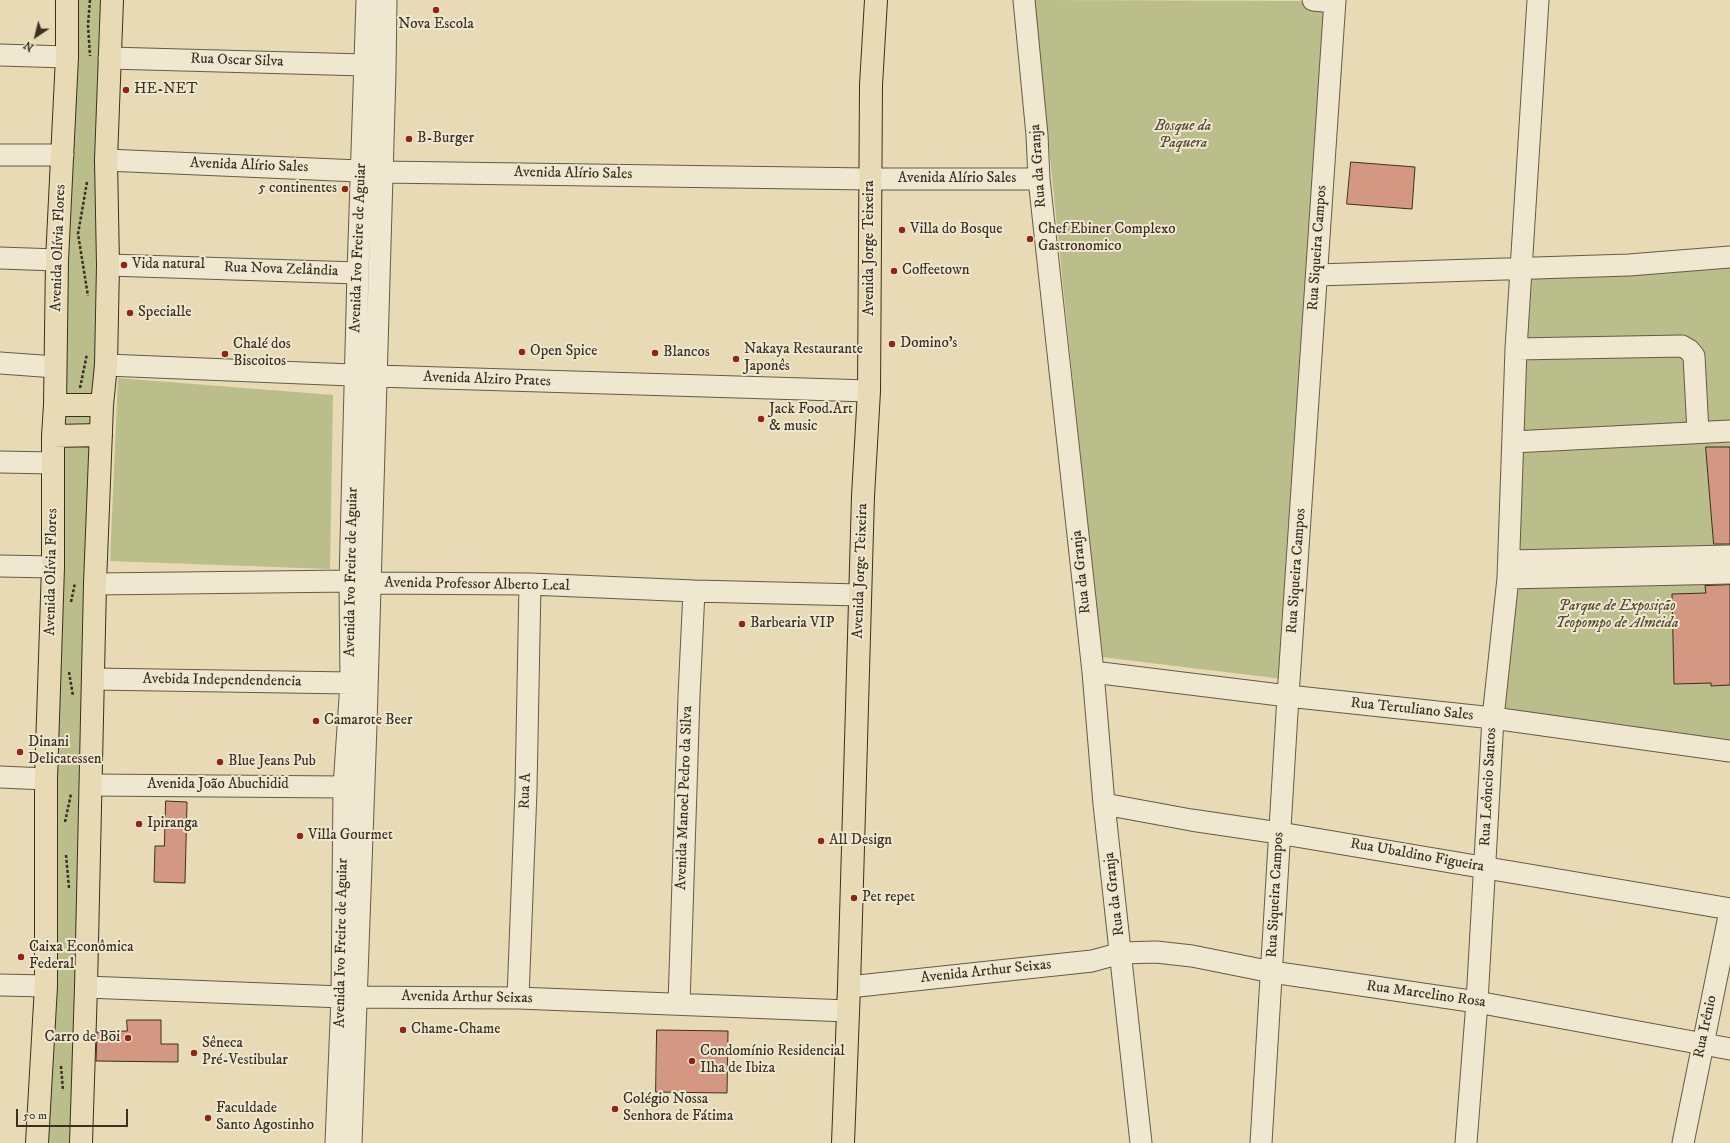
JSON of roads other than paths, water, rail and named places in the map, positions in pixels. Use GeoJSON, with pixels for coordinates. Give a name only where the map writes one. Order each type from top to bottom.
{"type":"FeatureCollection","features":[{"type":"Feature","properties":{"kind":"main road","name":"Avenida Olívia Flores"},"geometry":{"type":"LineString","coordinates":[[36,1143],[46,986],[46,779],[53,567],[52,436],[55,405],[57,260],[67,58],[67,0]]}},
{"type":"Feature","properties":{"kind":"main road"},"geometry":{"type":"LineString","coordinates":[[81,1143],[95,584],[102,404],[106,365],[108,265],[106,160],[112,0]]}},
{"type":"Feature","properties":{"kind":"main road","name":"Avenida Jorge Teixeira"},"geometry":{"type":"LineString","coordinates":[[843,1143],[860,595],[869,391],[869,179],[871,85],[876,0]]}},
{"type":"Feature","properties":{"kind":"main road"},"geometry":{"type":"LineString","coordinates":[[55,405],[102,404]]}},
{"type":"Feature","properties":{"kind":"main road"},"geometry":{"type":"LineString","coordinates":[[52,436],[101,435]]}},
{"type":"Feature","properties":{"kind":"street","name":"Avenida Ivo Freire de Aguiar"},"geometry":{"type":"LineString","coordinates":[[365,376],[358,273],[367,0]]}},
{"type":"Feature","properties":{"kind":"street","name":"Avenida Ivo Freire de Aguiar"},"geometry":{"type":"LineString","coordinates":[[336,1143],[349,997],[365,376],[382,172],[386,0]]}},
{"type":"Feature","properties":{"kind":"street","name":"Rua da Granja"},"geometry":{"type":"LineString","coordinates":[[1024,0],[1037,135],[1039,178],[1093,672],[1104,804],[1122,953],[1141,1143]]}},
{"type":"Feature","properties":{"kind":"street"},"geometry":{"type":"LineString","coordinates":[[1313,0],[1335,1]]}},
{"type":"Feature","properties":{"kind":"street","name":"Rua Leôncio Santos"},"geometry":{"type":"LineString","coordinates":[[1466,1143],[1478,1002],[1493,718],[1508,569],[1516,349],[1538,0]]}},
{"type":"Feature","properties":{"kind":"street","name":"Rua Siqueira Campos"},"geometry":{"type":"LineString","coordinates":[[1261,1143],[1279,833],[1335,1]]}},
{"type":"Feature","properties":{"kind":"street"},"geometry":{"type":"LineString","coordinates":[[0,55],[67,58]]}},
{"type":"Feature","properties":{"kind":"street","name":"Rua Oscar Silva"},"geometry":{"type":"LineString","coordinates":[[109,58],[365,65]]}},
{"type":"Feature","properties":{"kind":"street"},"geometry":{"type":"LineString","coordinates":[[0,155],[63,155]]}},
{"type":"Feature","properties":{"kind":"street","name":"Avenida Alírio Sales"},"geometry":{"type":"LineString","coordinates":[[106,160],[382,172],[869,179],[1039,178]]}},
{"type":"Feature","properties":{"kind":"street"},"geometry":{"type":"LineString","coordinates":[[1317,275],[1629,265],[1730,257]]}},
{"type":"Feature","properties":{"kind":"street"},"geometry":{"type":"LineString","coordinates":[[0,258],[57,260]]}},
{"type":"Feature","properties":{"kind":"street","name":"Rua Nova Zelândia"},"geometry":{"type":"LineString","coordinates":[[108,265],[358,273]]}},
{"type":"Feature","properties":{"kind":"street"},"geometry":{"type":"LineString","coordinates":[[1516,349],[1682,346],[1690,350],[1694,356],[1698,432]]}},
{"type":"Feature","properties":{"kind":"street"},"geometry":{"type":"LineString","coordinates":[[0,363],[55,367]]}},
{"type":"Feature","properties":{"kind":"street","name":"Avenida Alziro Prates"},"geometry":{"type":"LineString","coordinates":[[106,365],[365,376],[869,391]]}},
{"type":"Feature","properties":{"kind":"street"},"geometry":{"type":"LineString","coordinates":[[1513,442],[1730,430]]}},
{"type":"Feature","properties":{"kind":"street"},"geometry":{"type":"LineString","coordinates":[[0,462],[52,463]]}},
{"type":"Feature","properties":{"kind":"street"},"geometry":{"type":"LineString","coordinates":[[1508,569],[1730,556]]}},
{"type":"Feature","properties":{"kind":"street"},"geometry":{"type":"LineString","coordinates":[[0,566],[53,567]]}},
{"type":"Feature","properties":{"kind":"street"},"geometry":{"type":"LineString","coordinates":[[1508,569],[1730,573]]}},
{"type":"Feature","properties":{"kind":"street","name":"Avenida Ivo Freire de Aguiar"},"geometry":{"type":"LineString","coordinates":[[351,1143],[344,787],[360,582]]}},
{"type":"Feature","properties":{"kind":"street","name":"Avenida Professor Alberto Leal"},"geometry":{"type":"LineString","coordinates":[[95,584],[360,582],[530,584],[694,591],[860,595]]}},
{"type":"Feature","properties":{"kind":"street","name":"Rua A"},"geometry":{"type":"LineString","coordinates":[[518,998],[526,790],[530,584]]}},
{"type":"Feature","properties":{"kind":"street","name":"Avenida Manoel Pedro da Silva"},"geometry":{"type":"LineString","coordinates":[[679,1004],[687,727],[694,591]]}},
{"type":"Feature","properties":{"kind":"street","name":"Rua Tertuliano Sales"},"geometry":{"type":"LineString","coordinates":[[1093,672],[1288,696],[1493,718],[1730,751]]}},
{"type":"Feature","properties":{"kind":"street","name":"Avebida Independendencia"},"geometry":{"type":"LineString","coordinates":[[93,679],[351,683]]}},
{"type":"Feature","properties":{"kind":"street"},"geometry":{"type":"LineString","coordinates":[[0,778],[46,779]]}},
{"type":"Feature","properties":{"kind":"street","name":"Avenida João Abuchidid"},"geometry":{"type":"LineString","coordinates":[[91,785],[344,787]]}},
{"type":"Feature","properties":{"kind":"street","name":"Rua Ubaldino Figueira"},"geometry":{"type":"LineString","coordinates":[[1104,804],[1191,820],[1279,833],[1730,910]]}},
{"type":"Feature","properties":{"kind":"street","name":"Rua Irênio"},"geometry":{"type":"LineString","coordinates":[[1683,1143],[1730,910]]}},
{"type":"Feature","properties":{"kind":"street","name":"Rua Marcelino Rosa"},"geometry":{"type":"LineString","coordinates":[[1122,953],[1156,952],[1192,956],[1272,972],[1478,1002],[1730,1049]]}},
{"type":"Feature","properties":{"kind":"street","name":"Avenida Arthur Seixas"},"geometry":{"type":"LineString","coordinates":[[849,988],[1092,961],[1122,953]]}},
{"type":"Feature","properties":{"kind":"street"},"geometry":{"type":"LineString","coordinates":[[0,985],[46,986]]}},
{"type":"Feature","properties":{"kind":"street","name":"Avenida Arthur Seixas"},"geometry":{"type":"LineString","coordinates":[[86,987],[349,997],[518,998],[848,1011]]}},
{"type":"Feature","properties":{"kind":"place","name":"Nova Escola"},"geometry":{"type":"Point","coordinates":[436,10]}},
{"type":"Feature","properties":{"kind":"place","name":"HE-NET"},"geometry":{"type":"Point","coordinates":[126,90]}},
{"type":"Feature","properties":{"kind":"place","name":"B-Burger"},"geometry":{"type":"Point","coordinates":[409,139]}},
{"type":"Feature","properties":{"kind":"place","name":"5 continentes"},"geometry":{"type":"Point","coordinates":[345,189]}},
{"type":"Feature","properties":{"kind":"place","name":"Villa do Bosque"},"geometry":{"type":"Point","coordinates":[902,230]}},
{"type":"Feature","properties":{"kind":"place","name":"Chef Ebiner Complexo Gastronomico"},"geometry":{"type":"Point","coordinates":[1030,239]}},
{"type":"Feature","properties":{"kind":"place","name":"Vida natural"},"geometry":{"type":"Point","coordinates":[124,265]}},
{"type":"Feature","properties":{"kind":"place","name":"Coffeetown"},"geometry":{"type":"Point","coordinates":[894,271]}},
{"type":"Feature","properties":{"kind":"place","name":"Specialle"},"geometry":{"type":"Point","coordinates":[130,313]}},
{"type":"Feature","properties":{"kind":"place","name":"Domino's"},"geometry":{"type":"Point","coordinates":[892,344]}},
{"type":"Feature","properties":{"kind":"place","name":"Open Spice"},"geometry":{"type":"Point","coordinates":[522,352]}},
{"type":"Feature","properties":{"kind":"place","name":"Blancos"},"geometry":{"type":"Point","coordinates":[655,353]}},
{"type":"Feature","properties":{"kind":"place","name":"Chalé dos Biscoitos"},"geometry":{"type":"Point","coordinates":[225,354]}},
{"type":"Feature","properties":{"kind":"place","name":"Nakaya Restaurante Japonês"},"geometry":{"type":"Point","coordinates":[736,359]}},
{"type":"Feature","properties":{"kind":"place","name":"Jack Food.Art & music"},"geometry":{"type":"Point","coordinates":[761,419]}},
{"type":"Feature","properties":{"kind":"place","name":"Barbearia VIP"},"geometry":{"type":"Point","coordinates":[742,624]}},
{"type":"Feature","properties":{"kind":"place","name":"Camarote Beer"},"geometry":{"type":"Point","coordinates":[316,721]}},
{"type":"Feature","properties":{"kind":"place","name":"Dinani Delicatessen"},"geometry":{"type":"Point","coordinates":[20,752]}},
{"type":"Feature","properties":{"kind":"place","name":"Blue Jeans Pub"},"geometry":{"type":"Point","coordinates":[220,762]}},
{"type":"Feature","properties":{"kind":"place","name":"Ipiranga"},"geometry":{"type":"Point","coordinates":[139,824]}},
{"type":"Feature","properties":{"kind":"place","name":"Villa Gourmet"},"geometry":{"type":"Point","coordinates":[300,836]}},
{"type":"Feature","properties":{"kind":"place","name":"All Design"},"geometry":{"type":"Point","coordinates":[821,841]}},
{"type":"Feature","properties":{"kind":"place","name":"Pet repet"},"geometry":{"type":"Point","coordinates":[854,898]}},
{"type":"Feature","properties":{"kind":"place","name":"Caixa Econômica Federal"},"geometry":{"type":"Point","coordinates":[21,957]}},
{"type":"Feature","properties":{"kind":"place","name":"Chame-Chame"},"geometry":{"type":"Point","coordinates":[403,1030]}},
{"type":"Feature","properties":{"kind":"place","name":"Carro de Boi"},"geometry":{"type":"Point","coordinates":[128,1038]}},
{"type":"Feature","properties":{"kind":"place","name":"Sêneca Pré-Vestibular"},"geometry":{"type":"Point","coordinates":[194,1053]}},
{"type":"Feature","properties":{"kind":"place","name":"Condomínio Residencial Ilha de Ibiza"},"geometry":{"type":"Point","coordinates":[692,1061]}},
{"type":"Feature","properties":{"kind":"place","name":"Colégio Nossa Senhora de Fátima"},"geometry":{"type":"Point","coordinates":[615,1109]}},
{"type":"Feature","properties":{"kind":"place","name":"Faculdade Santo Agostinho"},"geometry":{"type":"Point","coordinates":[208,1118]}},
{"type":"Feature","properties":{"kind":"park label","name":"Bosque da Paquera"},"geometry":{"type":"Point","coordinates":[1183,136]}},
{"type":"Feature","properties":{"kind":"park label","name":"Parque de Exposição Teopompo de Almeida"},"geometry":{"type":"Point","coordinates":[1617,616]}}]}
